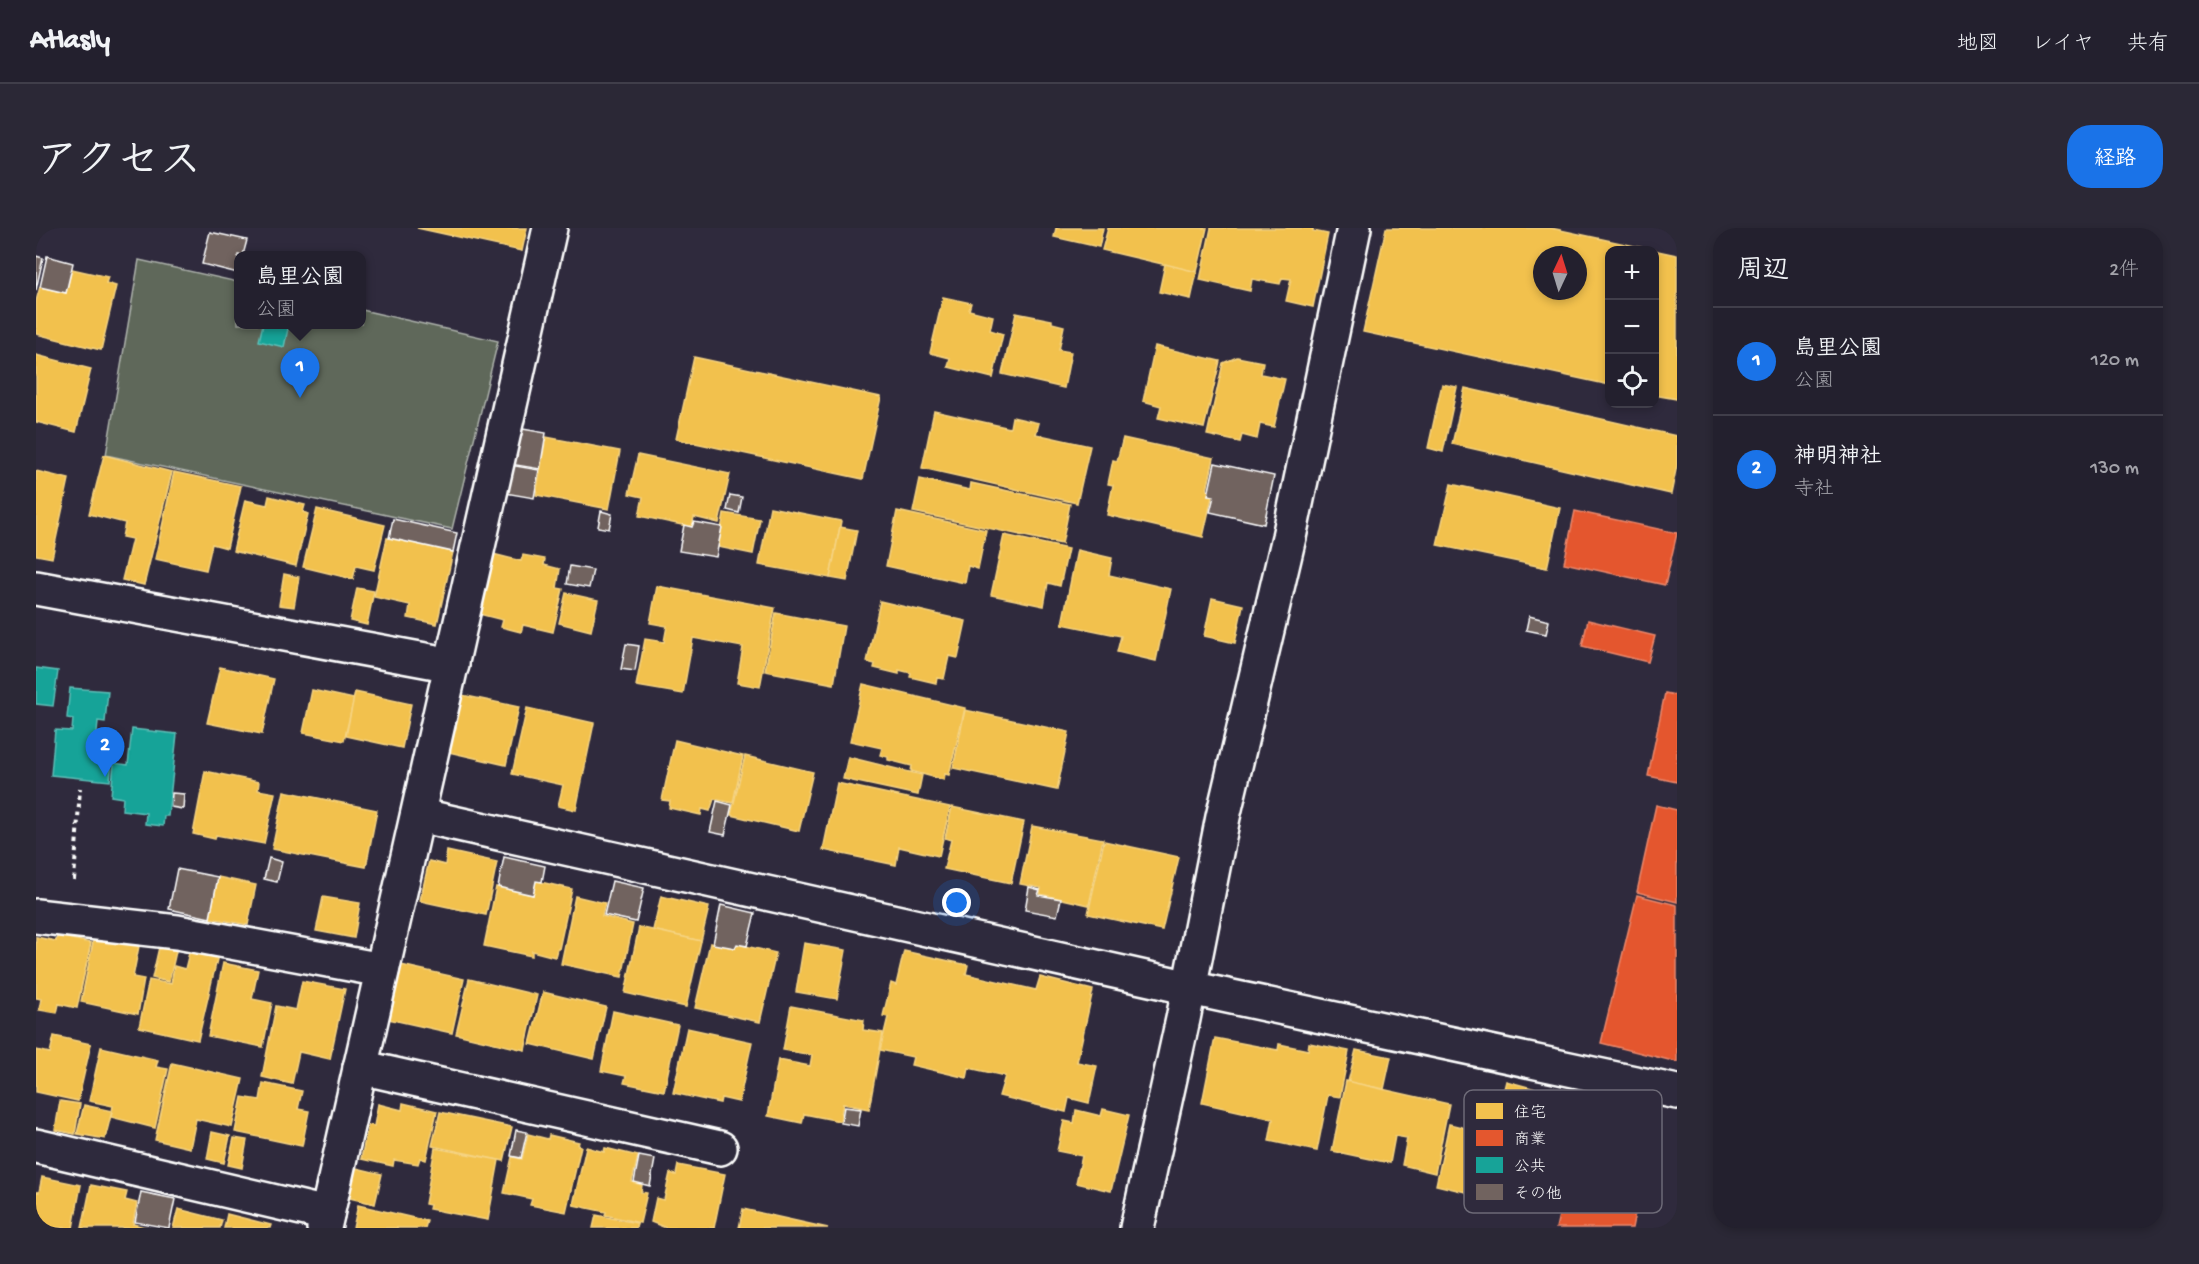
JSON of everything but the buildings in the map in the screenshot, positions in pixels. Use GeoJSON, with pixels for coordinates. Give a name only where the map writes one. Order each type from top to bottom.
{"type":"FeatureCollection","features":[{"type":"Feature","properties":{"kind":"street"},"geometry":{"type":"LineString","coordinates":[[36,1146],[325,1221],[550,228]]}},
{"type":"Feature","properties":{"kind":"street"},"geometry":{"type":"LineString","coordinates":[[1137,1228],[1190,988],[1223,817],[1289,537],[1354,228]]}},
{"type":"Feature","properties":{"kind":"street"},"geometry":{"type":"LineString","coordinates":[[36,588],[452,664]]}},
{"type":"Feature","properties":{"kind":"street"},"geometry":{"type":"LineString","coordinates":[[418,815],[1190,988],[1677,1092]]}},
{"type":"Feature","properties":{"kind":"street"},"geometry":{"type":"LineString","coordinates":[[36,916],[177,932],[382,970]]}},
{"type":"Feature","properties":{"kind":"street"},"geometry":{"type":"LineString","coordinates":[[360,1067],[720,1149]]}},
{"type":"Feature","properties":{"kind":"path"},"geometry":{"type":"LineString","coordinates":[[71,920],[81,788]]}},
{"type":"Feature","properties":{"kind":"green space"},"geometry":{"type":"Polygon","coordinates":[[[139,260],[234,281],[234,329],[366,329],[366,311],[498,341],[452,529],[106,455],[139,260]]]}},
{"type":"Feature","properties":{"kind":"place","name":"島里公園"},"geometry":{"type":"Point","coordinates":[300,398]}},
{"type":"Feature","properties":{"kind":"place","name":"神明神社"},"geometry":{"type":"Point","coordinates":[105,777]}}]}
